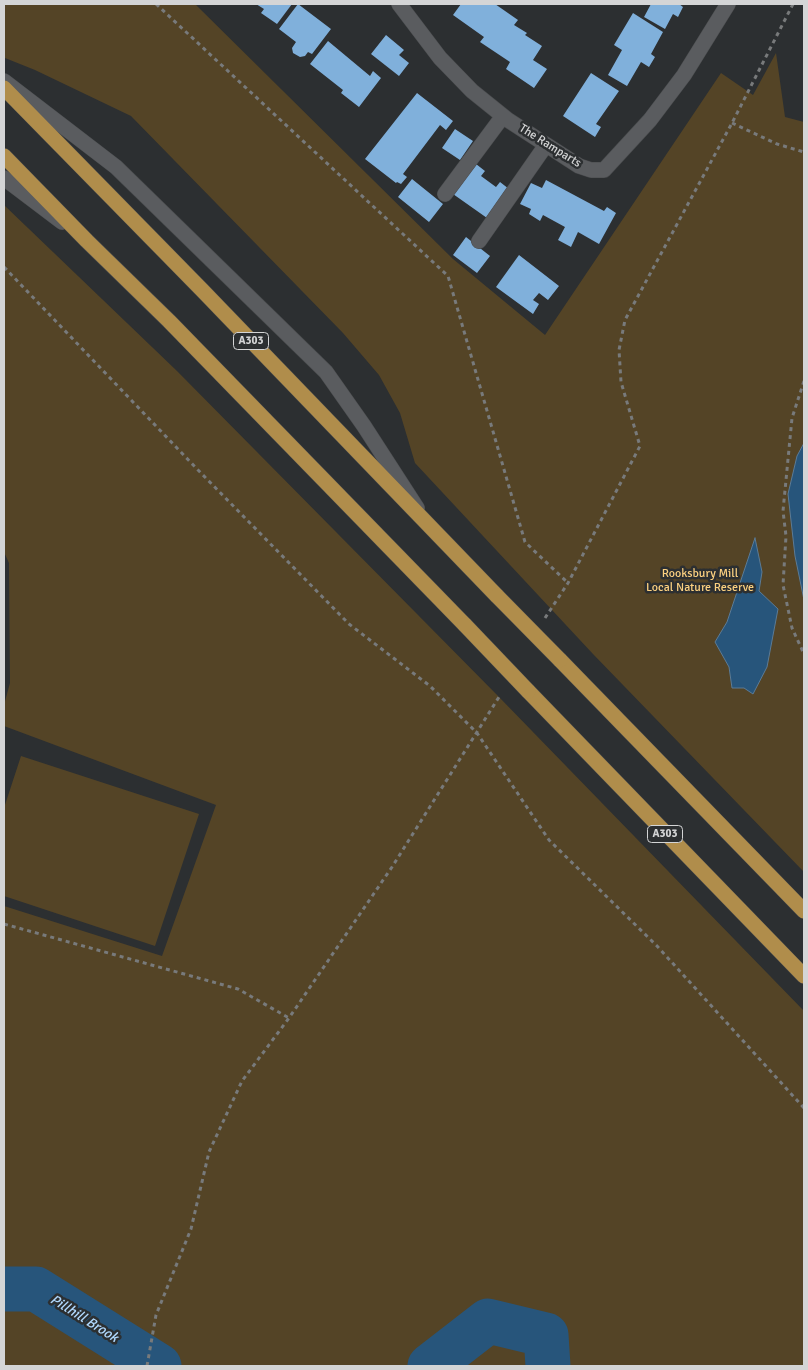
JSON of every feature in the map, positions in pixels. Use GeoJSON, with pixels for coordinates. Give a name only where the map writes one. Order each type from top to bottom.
{"type":"FeatureCollection","features":[{"type":"Feature","properties":{"kind":"highway","name":"A303"},"geometry":{"type":"LineString","coordinates":[[4,88],[804,911]]}},
{"type":"Feature","properties":{"kind":"highway","name":"A303"},"geometry":{"type":"LineString","coordinates":[[4,156],[465,625],[804,976]]}},
{"type":"Feature","properties":{"kind":"street","name":"The Ramparts"},"geometry":{"type":"LineString","coordinates":[[399,4],[440,58],[472,91],[503,116],[546,145],[579,166],[591,170],[604,170],[650,120],[684,75],[728,4]]}},
{"type":"Feature","properties":{"kind":"street"},"geometry":{"type":"LineString","coordinates":[[4,81],[116,167],[326,372],[428,524]]}},
{"type":"Feature","properties":{"kind":"street"},"geometry":{"type":"LineString","coordinates":[[445,194],[503,116]]}},
{"type":"Feature","properties":{"kind":"street"},"geometry":{"type":"LineString","coordinates":[[480,242],[546,145]]}},
{"type":"Feature","properties":{"kind":"street"},"geometry":{"type":"LineString","coordinates":[[4,178],[87,241]]}},
{"type":"Feature","properties":{"kind":"path"},"geometry":{"type":"LineString","coordinates":[[156,4],[448,276],[525,542],[568,583]]}},
{"type":"Feature","properties":{"kind":"path"},"geometry":{"type":"LineString","coordinates":[[544,620],[568,583],[640,446],[621,382],[619,350],[625,320],[732,122],[792,4]]}},
{"type":"Feature","properties":{"kind":"path"},"geometry":{"type":"LineString","coordinates":[[732,122],[777,144],[804,152]]}},
{"type":"Feature","properties":{"kind":"path"},"geometry":{"type":"LineString","coordinates":[[4,267],[198,470],[349,624],[430,686],[477,733],[549,840],[657,946],[804,1108]]}},
{"type":"Feature","properties":{"kind":"path"},"geometry":{"type":"LineString","coordinates":[[804,381],[792,418],[782,511],[786,536],[783,585],[792,628],[804,654]]}},
{"type":"Feature","properties":{"kind":"path"},"geometry":{"type":"LineString","coordinates":[[148,1366],[156,1315],[191,1229],[209,1152],[242,1081],[289,1018],[392,867],[498,697]]}},
{"type":"Feature","properties":{"kind":"path"},"geometry":{"type":"LineString","coordinates":[[4,924],[238,989],[289,1018]]}},
{"type":"Feature","properties":{"kind":"green space","name":"Rooksbury Mill Local Nature Reserve"},"geometry":{"type":"Polygon","coordinates":[[[4,4],[195,4],[453,259],[545,335],[721,73],[753,95],[776,53],[785,117],[804,122],[804,872],[593,654],[415,463],[400,413],[379,375],[343,333],[131,116],[35,70],[5,58],[4,4]]]}},
{"type":"Feature","properties":{"kind":"green space"},"geometry":{"type":"Polygon","coordinates":[[[4,205],[177,371],[499,697],[804,1011],[804,1366],[4,1366],[4,906],[162,956],[216,805],[4,726],[4,705],[10,683],[9,563],[4,552],[4,205]]]}},
{"type":"Feature","properties":{"kind":"green space"},"geometry":{"type":"Polygon","coordinates":[[[21,756],[199,814],[155,946],[4,896],[4,808],[21,756]]]}},
{"type":"Feature","properties":{"kind":"water"},"geometry":{"type":"Polygon","coordinates":[[[804,443],[804,600],[795,556],[788,494],[797,456],[804,443]]]}},
{"type":"Feature","properties":{"kind":"water"},"geometry":{"type":"Polygon","coordinates":[[[755,538],[762,572],[759,591],[778,609],[767,667],[753,694],[744,688],[732,688],[729,667],[715,642],[727,622],[755,538]]]}},
{"type":"Feature","properties":{"kind":"building"},"geometry":{"type":"Polygon","coordinates":[[[256,4],[292,4],[277,24],[261,13],[264,9],[256,4]]]}},
{"type":"Feature","properties":{"kind":"building"},"geometry":{"type":"Polygon","coordinates":[[[298,4],[331,29],[312,54],[308,52],[305,56],[300,57],[293,53],[292,48],[296,42],[279,29],[298,4]]]}},
{"type":"Feature","properties":{"kind":"building"},"geometry":{"type":"Polygon","coordinates":[[[461,4],[495,4],[518,20],[514,25],[542,46],[533,60],[547,69],[534,88],[506,69],[510,62],[480,42],[484,37],[453,15],[461,4]]]}},
{"type":"Feature","properties":{"kind":"building"},"geometry":{"type":"Polygon","coordinates":[[[651,4],[679,4],[683,7],[678,17],[673,14],[665,29],[644,17],[651,4]]]}},
{"type":"Feature","properties":{"kind":"building"},"geometry":{"type":"Polygon","coordinates":[[[633,13],[663,32],[651,54],[655,57],[649,67],[641,62],[627,86],[608,75],[622,50],[614,45],[633,13]]]}},
{"type":"Feature","properties":{"kind":"building"},"geometry":{"type":"Polygon","coordinates":[[[386,35],[404,50],[399,55],[409,63],[399,76],[371,54],[386,35]]]}},
{"type":"Feature","properties":{"kind":"building"},"geometry":{"type":"Polygon","coordinates":[[[328,41],[370,76],[373,71],[381,78],[359,107],[341,93],[343,90],[310,64],[328,41]]]}},
{"type":"Feature","properties":{"kind":"building"},"geometry":{"type":"Polygon","coordinates":[[[591,73],[619,91],[596,124],[601,127],[595,137],[563,116],[591,73]]]}},
{"type":"Feature","properties":{"kind":"building"},"geometry":{"type":"Polygon","coordinates":[[[417,93],[453,121],[446,130],[440,125],[403,174],[407,177],[401,184],[396,183],[365,159],[417,93]]]}},
{"type":"Feature","properties":{"kind":"building"},"geometry":{"type":"Polygon","coordinates":[[[455,129],[473,141],[460,160],[442,148],[455,129]]]}},
{"type":"Feature","properties":{"kind":"building"},"geometry":{"type":"Polygon","coordinates":[[[476,164],[485,171],[481,176],[496,187],[500,182],[509,189],[487,218],[453,194],[476,164]]]}},
{"type":"Feature","properties":{"kind":"building"},"geometry":{"type":"Polygon","coordinates":[[[412,179],[443,204],[429,222],[398,197],[412,179]]]}},
{"type":"Feature","properties":{"kind":"building"},"geometry":{"type":"Polygon","coordinates":[[[546,180],[604,211],[607,207],[616,213],[599,244],[578,232],[571,247],[558,240],[565,227],[543,215],[540,221],[529,214],[531,209],[520,204],[531,183],[542,188],[546,180]]]}},
{"type":"Feature","properties":{"kind":"building"},"geometry":{"type":"Polygon","coordinates":[[[466,237],[490,256],[477,273],[453,255],[466,237]]]}},
{"type":"Feature","properties":{"kind":"building"},"geometry":{"type":"Polygon","coordinates":[[[519,255],[559,286],[548,300],[539,293],[533,300],[539,304],[533,314],[496,287],[519,255]]]}},
{"type":"Feature","properties":{"kind":"waterway","name":"Pillhill Brook"},"geometry":{"type":"LineString","coordinates":[[4,1289],[36,1289],[159,1366]]}},
{"type":"Feature","properties":{"kind":"waterway","name":"Pillhill Brook"},"geometry":{"type":"LineString","coordinates":[[430,1366],[488,1321],[546,1335],[548,1366]]}}]}
